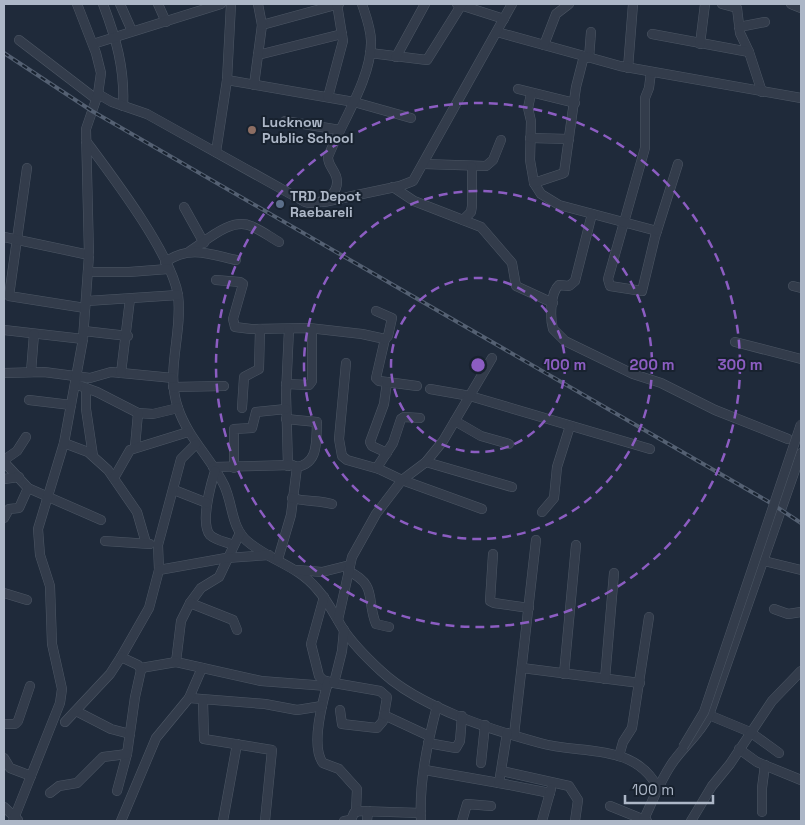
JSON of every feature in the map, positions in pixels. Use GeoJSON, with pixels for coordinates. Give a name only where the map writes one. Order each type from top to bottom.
{"type":"FeatureCollection","features":[{"type":"Feature","properties":{"kind":"street"},"geometry":{"type":"LineString","coordinates":[[4,807],[16,820],[60,703],[62,689],[52,644],[50,586],[38,546],[38,529],[64,443],[84,335],[89,254],[86,141],[88,122],[97,96],[101,73],[93,44],[77,4]]}},
{"type":"Feature","properties":{"kind":"street"},"geometry":{"type":"LineString","coordinates":[[103,4],[115,36],[123,71],[123,106]]}},
{"type":"Feature","properties":{"kind":"street"},"geometry":{"type":"LineString","coordinates":[[120,4],[132,31]]}},
{"type":"Feature","properties":{"kind":"street"},"geometry":{"type":"LineString","coordinates":[[158,4],[166,22]]}},
{"type":"Feature","properties":{"kind":"street"},"geometry":{"type":"LineString","coordinates":[[93,44],[221,4]]}},
{"type":"Feature","properties":{"kind":"street"},"geometry":{"type":"LineString","coordinates":[[216,152],[227,80],[231,4]]}},
{"type":"Feature","properties":{"kind":"street"},"geometry":{"type":"LineString","coordinates":[[254,85],[262,25],[258,4]]}},
{"type":"Feature","properties":{"kind":"street"},"geometry":{"type":"LineString","coordinates":[[262,25],[338,4],[342,34],[341,50],[328,97]]}},
{"type":"Feature","properties":{"kind":"street"},"geometry":{"type":"LineString","coordinates":[[324,202],[329,198],[336,184],[336,176],[327,160],[354,102],[370,53],[371,35],[362,4]]}},
{"type":"Feature","properties":{"kind":"street"},"geometry":{"type":"LineString","coordinates":[[396,57],[425,4]]}},
{"type":"Feature","properties":{"kind":"street"},"geometry":{"type":"LineString","coordinates":[[370,53],[427,60],[459,4],[504,19]]}},
{"type":"Feature","properties":{"kind":"street"},"geometry":{"type":"LineString","coordinates":[[19,40],[97,96],[147,114],[310,204],[393,188],[413,181],[512,4]]}},
{"type":"Feature","properties":{"kind":"street"},"geometry":{"type":"LineString","coordinates":[[544,45],[556,14],[570,4]]}},
{"type":"Feature","properties":{"kind":"street"},"geometry":{"type":"LineString","coordinates":[[628,68],[633,4]]}},
{"type":"Feature","properties":{"kind":"street"},"geometry":{"type":"LineString","coordinates":[[700,44],[705,4]]}},
{"type":"Feature","properties":{"kind":"street"},"geometry":{"type":"LineString","coordinates":[[725,4],[741,6],[739,27],[762,92]]}},
{"type":"Feature","properties":{"kind":"street"},"geometry":{"type":"LineString","coordinates":[[791,4],[801,8]]}},
{"type":"Feature","properties":{"kind":"street"},"geometry":{"type":"LineString","coordinates":[[739,27],[765,22]]}},
{"type":"Feature","properties":{"kind":"street"},"geometry":{"type":"LineString","coordinates":[[497,32],[628,68],[801,98]]}},
{"type":"Feature","properties":{"kind":"street"},"geometry":{"type":"LineString","coordinates":[[534,183],[564,173],[575,103],[590,32]]}},
{"type":"Feature","properties":{"kind":"street"},"geometry":{"type":"LineString","coordinates":[[258,55],[342,34]]}},
{"type":"Feature","properties":{"kind":"street"},"geometry":{"type":"LineString","coordinates":[[652,34],[749,52]]}},
{"type":"Feature","properties":{"kind":"street"},"geometry":{"type":"LineString","coordinates":[[651,72],[649,88],[645,98],[645,148],[608,279],[609,285],[612,287],[642,291],[657,231],[678,164]]}},
{"type":"Feature","properties":{"kind":"street"},"geometry":{"type":"LineString","coordinates":[[227,80],[354,102],[410,118]]}},
{"type":"Feature","properties":{"kind":"street"},"geometry":{"type":"LineString","coordinates":[[518,89],[531,94],[575,103]]}},
{"type":"Feature","properties":{"kind":"street"},"geometry":{"type":"LineString","coordinates":[[531,94],[528,108],[532,121],[530,160],[534,183],[542,194],[559,205],[657,231]]}},
{"type":"Feature","properties":{"kind":"street"},"geometry":{"type":"LineString","coordinates":[[284,121],[340,130]]}},
{"type":"Feature","properties":{"kind":"street"},"geometry":{"type":"LineString","coordinates":[[530,138],[569,140]]}},
{"type":"Feature","properties":{"kind":"street"},"geometry":{"type":"LineString","coordinates":[[424,164],[472,167],[491,164],[501,140]]}},
{"type":"Feature","properties":{"kind":"street"},"geometry":{"type":"LineString","coordinates":[[86,141],[126,196],[167,265],[178,296],[173,382],[178,408],[188,432],[227,491],[240,533],[249,543],[297,570],[324,597],[344,630],[381,671],[405,689],[436,706],[511,734],[550,746],[619,756],[647,770],[658,788]]}},
{"type":"Feature","properties":{"kind":"street"},"geometry":{"type":"LineString","coordinates":[[464,220],[471,212],[472,206],[472,167]]}},
{"type":"Feature","properties":{"kind":"street"},"geometry":{"type":"LineString","coordinates":[[27,168],[17,239],[8,257],[8,293],[11,298],[86,305],[130,299],[178,296]]}},
{"type":"Feature","properties":{"kind":"street"},"geometry":{"type":"LineString","coordinates":[[393,188],[414,201],[481,227],[509,258],[514,268],[516,286],[553,303]]}},
{"type":"Feature","properties":{"kind":"street"},"geometry":{"type":"LineString","coordinates":[[184,207],[204,243]]}},
{"type":"Feature","properties":{"kind":"street"},"geometry":{"type":"LineString","coordinates":[[592,214],[575,281],[569,286],[556,288],[551,315],[553,329],[565,341],[633,374],[661,383],[706,406],[788,439]]}},
{"type":"Feature","properties":{"kind":"street"},"geometry":{"type":"LineString","coordinates":[[88,272],[129,272],[167,265],[175,255],[190,251],[224,230],[242,224],[250,225],[279,242]]}},
{"type":"Feature","properties":{"kind":"street"},"geometry":{"type":"LineString","coordinates":[[4,237],[89,254]]}},
{"type":"Feature","properties":{"kind":"street"},"geometry":{"type":"LineString","coordinates":[[190,251],[236,260]]}},
{"type":"Feature","properties":{"kind":"street"},"geometry":{"type":"LineString","coordinates":[[216,280],[242,282],[244,286],[236,306],[234,325],[244,329],[312,329],[362,334],[385,339]]}},
{"type":"Feature","properties":{"kind":"street"},"geometry":{"type":"LineString","coordinates":[[122,373],[128,336],[130,299]]}},
{"type":"Feature","properties":{"kind":"street"},"geometry":{"type":"LineString","coordinates":[[376,310],[392,318],[376,378],[379,381],[417,386]]}},
{"type":"Feature","properties":{"kind":"street"},"geometry":{"type":"LineString","coordinates":[[242,408],[244,377],[259,369],[260,329]]}},
{"type":"Feature","properties":{"kind":"street"},"geometry":{"type":"LineString","coordinates":[[274,557],[291,515],[292,467],[286,419],[289,329]]}},
{"type":"Feature","properties":{"kind":"street"},"geometry":{"type":"LineString","coordinates":[[286,384],[309,385],[312,381],[312,329]]}},
{"type":"Feature","properties":{"kind":"street"},"geometry":{"type":"LineString","coordinates":[[4,330],[34,334],[128,336]]}},
{"type":"Feature","properties":{"kind":"street"},"geometry":{"type":"LineString","coordinates":[[31,372],[34,334]]}},
{"type":"Feature","properties":{"kind":"street"},"geometry":{"type":"LineString","coordinates":[[735,342],[801,359]]}},
{"type":"Feature","properties":{"kind":"street"},"geometry":{"type":"LineString","coordinates":[[338,620],[349,568],[376,514],[402,480],[426,462],[443,441],[492,358]]}},
{"type":"Feature","properties":{"kind":"street"},"geometry":{"type":"LineString","coordinates":[[346,363],[339,439],[342,456],[347,460],[379,469],[402,480],[482,508]]}},
{"type":"Feature","properties":{"kind":"street"},"geometry":{"type":"LineString","coordinates":[[4,373],[56,372],[138,413],[153,414],[178,408]]}},
{"type":"Feature","properties":{"kind":"street"},"geometry":{"type":"LineString","coordinates":[[75,380],[93,378],[111,372],[173,382],[224,386]]}},
{"type":"Feature","properties":{"kind":"street"},"geometry":{"type":"LineString","coordinates":[[387,382],[384,404],[370,442],[372,446],[387,453]]}},
{"type":"Feature","properties":{"kind":"street"},"geometry":{"type":"LineString","coordinates":[[86,388],[85,401],[93,456]]}},
{"type":"Feature","properties":{"kind":"street"},"geometry":{"type":"LineString","coordinates":[[430,389],[470,396],[650,449]]}},
{"type":"Feature","properties":{"kind":"street"},"geometry":{"type":"LineString","coordinates":[[29,400],[71,405]]}},
{"type":"Feature","properties":{"kind":"street"},"geometry":{"type":"LineString","coordinates":[[234,468],[234,429],[251,429],[256,412],[286,409]]}},
{"type":"Feature","properties":{"kind":"street"},"geometry":{"type":"LineString","coordinates":[[135,447],[138,413]]}},
{"type":"Feature","properties":{"kind":"street"},"geometry":{"type":"LineString","coordinates":[[379,469],[378,466],[387,453],[400,419],[404,417],[420,418]]}},
{"type":"Feature","properties":{"kind":"street"},"geometry":{"type":"LineString","coordinates":[[214,469],[292,467],[308,464],[313,458],[317,422],[286,419]]}},
{"type":"Feature","properties":{"kind":"street"},"geometry":{"type":"LineString","coordinates":[[455,421],[481,436],[508,444]]}},
{"type":"Feature","properties":{"kind":"street"},"geometry":{"type":"LineString","coordinates":[[610,806],[644,821],[658,788],[704,712],[801,424]]}},
{"type":"Feature","properties":{"kind":"street"},"geometry":{"type":"LineString","coordinates":[[542,512],[554,498],[557,467],[570,426]]}},
{"type":"Feature","properties":{"kind":"street"},"geometry":{"type":"LineString","coordinates":[[114,478],[127,453],[135,447],[188,432]]}},
{"type":"Feature","properties":{"kind":"street"},"geometry":{"type":"LineString","coordinates":[[26,437],[17,451],[4,461],[28,488],[46,498],[101,520]]}},
{"type":"Feature","properties":{"kind":"street"},"geometry":{"type":"LineString","coordinates":[[64,443],[93,456],[114,478],[137,512],[146,543]]}},
{"type":"Feature","properties":{"kind":"street"},"geometry":{"type":"LineString","coordinates":[[65,722],[110,674],[149,608],[159,570],[158,545],[174,490],[180,460],[196,444]]}},
{"type":"Feature","properties":{"kind":"street"},"geometry":{"type":"LineString","coordinates":[[674,761],[701,731],[709,715],[764,561],[797,480],[801,453]]}},
{"type":"Feature","properties":{"kind":"street"},"geometry":{"type":"LineString","coordinates":[[426,462],[512,487]]}},
{"type":"Feature","properties":{"kind":"street"},"geometry":{"type":"LineString","coordinates":[[214,469],[207,503],[210,535],[232,545]]}},
{"type":"Feature","properties":{"kind":"street"},"geometry":{"type":"LineString","coordinates":[[4,479],[19,477]]}},
{"type":"Feature","properties":{"kind":"street"},"geometry":{"type":"LineString","coordinates":[[4,518],[9,509],[19,508],[28,488]]}},
{"type":"Feature","properties":{"kind":"street"},"geometry":{"type":"LineString","coordinates":[[174,490],[207,503]]}},
{"type":"Feature","properties":{"kind":"street"},"geometry":{"type":"LineString","coordinates":[[292,498],[306,501],[317,500],[332,504]]}},
{"type":"Feature","properties":{"kind":"street"},"geometry":{"type":"LineString","coordinates":[[176,662],[182,621],[190,603],[201,588],[218,576],[232,545],[240,533]]}},
{"type":"Feature","properties":{"kind":"street"},"geometry":{"type":"LineString","coordinates":[[499,783],[511,734],[522,668],[536,540]]}},
{"type":"Feature","properties":{"kind":"street"},"geometry":{"type":"LineString","coordinates":[[106,541],[158,545]]}},
{"type":"Feature","properties":{"kind":"street"},"geometry":{"type":"LineString","coordinates":[[564,674],[576,545]]}},
{"type":"Feature","properties":{"kind":"street"},"geometry":{"type":"LineString","coordinates":[[493,554],[491,603],[529,608]]}},
{"type":"Feature","properties":{"kind":"street"},"geometry":{"type":"LineString","coordinates":[[159,570],[226,558],[274,557]]}},
{"type":"Feature","properties":{"kind":"street"},"geometry":{"type":"LineString","coordinates":[[764,561],[801,570]]}},
{"type":"Feature","properties":{"kind":"street"},"geometry":{"type":"LineString","coordinates":[[297,570],[322,572],[349,568],[366,583],[376,624],[389,627]]}},
{"type":"Feature","properties":{"kind":"street"},"geometry":{"type":"LineString","coordinates":[[605,679],[614,573]]}},
{"type":"Feature","properties":{"kind":"street"},"geometry":{"type":"LineString","coordinates":[[4,592],[27,600]]}},
{"type":"Feature","properties":{"kind":"street"},"geometry":{"type":"LineString","coordinates":[[324,597],[311,644],[319,676],[330,684]]}},
{"type":"Feature","properties":{"kind":"street"},"geometry":{"type":"LineString","coordinates":[[190,603],[233,620],[237,630]]}},
{"type":"Feature","properties":{"kind":"street"},"geometry":{"type":"LineString","coordinates":[[774,609],[788,614],[801,612]]}},
{"type":"Feature","properties":{"kind":"street"},"geometry":{"type":"LineString","coordinates":[[619,756],[623,742],[632,728],[649,617]]}},
{"type":"Feature","properties":{"kind":"street"},"geometry":{"type":"LineString","coordinates":[[344,630],[342,651],[322,706],[318,748],[322,763],[339,769],[356,789],[356,812],[352,819],[344,821]]}},
{"type":"Feature","properties":{"kind":"street"},"geometry":{"type":"LineString","coordinates":[[121,657],[141,668],[176,662],[261,681],[330,684],[385,694],[387,700],[380,727],[374,729],[342,724],[340,710]]}},
{"type":"Feature","properties":{"kind":"street"},"geometry":{"type":"LineString","coordinates":[[117,791],[127,754],[141,668]]}},
{"type":"Feature","properties":{"kind":"street"},"geometry":{"type":"LineString","coordinates":[[121,821],[159,734],[189,698],[202,668]]}},
{"type":"Feature","properties":{"kind":"street"},"geometry":{"type":"LineString","coordinates":[[522,668],[640,684]]}},
{"type":"Feature","properties":{"kind":"street"},"geometry":{"type":"LineString","coordinates":[[691,821],[712,786],[772,701],[801,670]]}},
{"type":"Feature","properties":{"kind":"street"},"geometry":{"type":"LineString","coordinates":[[4,724],[15,724],[18,721],[30,686]]}},
{"type":"Feature","properties":{"kind":"street"},"geometry":{"type":"LineString","coordinates":[[189,698],[265,704],[297,710],[322,706]]}},
{"type":"Feature","properties":{"kind":"street"},"geometry":{"type":"LineString","coordinates":[[203,700],[204,738],[270,749],[273,753],[265,821]]}},
{"type":"Feature","properties":{"kind":"street"},"geometry":{"type":"LineString","coordinates":[[356,812],[368,811],[421,817],[421,784],[436,706]]}},
{"type":"Feature","properties":{"kind":"street"},"geometry":{"type":"LineString","coordinates":[[76,711],[111,729],[130,734]]}},
{"type":"Feature","properties":{"kind":"street"},"geometry":{"type":"LineString","coordinates":[[709,715],[750,732],[779,754]]}},
{"type":"Feature","properties":{"kind":"street"},"geometry":{"type":"LineString","coordinates":[[384,716],[429,739],[456,748],[460,741],[462,716]]}},
{"type":"Feature","properties":{"kind":"street"},"geometry":{"type":"LineString","coordinates":[[481,763],[485,725]]}},
{"type":"Feature","properties":{"kind":"street"},"geometry":{"type":"LineString","coordinates":[[223,821],[237,744]]}},
{"type":"Feature","properties":{"kind":"street"},"geometry":{"type":"LineString","coordinates":[[739,749],[751,759],[801,780]]}},
{"type":"Feature","properties":{"kind":"street"},"geometry":{"type":"LineString","coordinates":[[50,794],[59,786],[77,782],[103,757],[127,754]]}},
{"type":"Feature","properties":{"kind":"street"},"geometry":{"type":"LineString","coordinates":[[4,758],[10,768],[32,776]]}},
{"type":"Feature","properties":{"kind":"street"},"geometry":{"type":"LineString","coordinates":[[762,812],[762,788],[765,765]]}},
{"type":"Feature","properties":{"kind":"street"},"geometry":{"type":"LineString","coordinates":[[425,770],[550,793]]}},
{"type":"Feature","properties":{"kind":"street"},"geometry":{"type":"LineString","coordinates":[[502,771],[569,786],[576,794],[578,809],[575,821]]}},
{"type":"Feature","properties":{"kind":"street"},"geometry":{"type":"LineString","coordinates":[[542,821],[552,782]]}},
{"type":"Feature","properties":{"kind":"street"},"geometry":{"type":"LineString","coordinates":[[462,821],[467,804],[492,806]]}},
{"type":"Feature","properties":{"kind":"street"},"geometry":{"type":"LineString","coordinates":[[367,821],[368,811]]}},
{"type":"Feature","properties":{"kind":"railway"},"geometry":{"type":"LineString","coordinates":[[4,53],[92,111],[769,502],[801,523]]}},
{"type":"Feature","properties":{"kind":"place","name":"Lucknow Public School"},"geometry":{"type":"Point","coordinates":[252,130]}},
{"type":"Feature","properties":{"kind":"place","name":"TRD Depot Raebareli"},"geometry":{"type":"Point","coordinates":[280,204]}}]}
